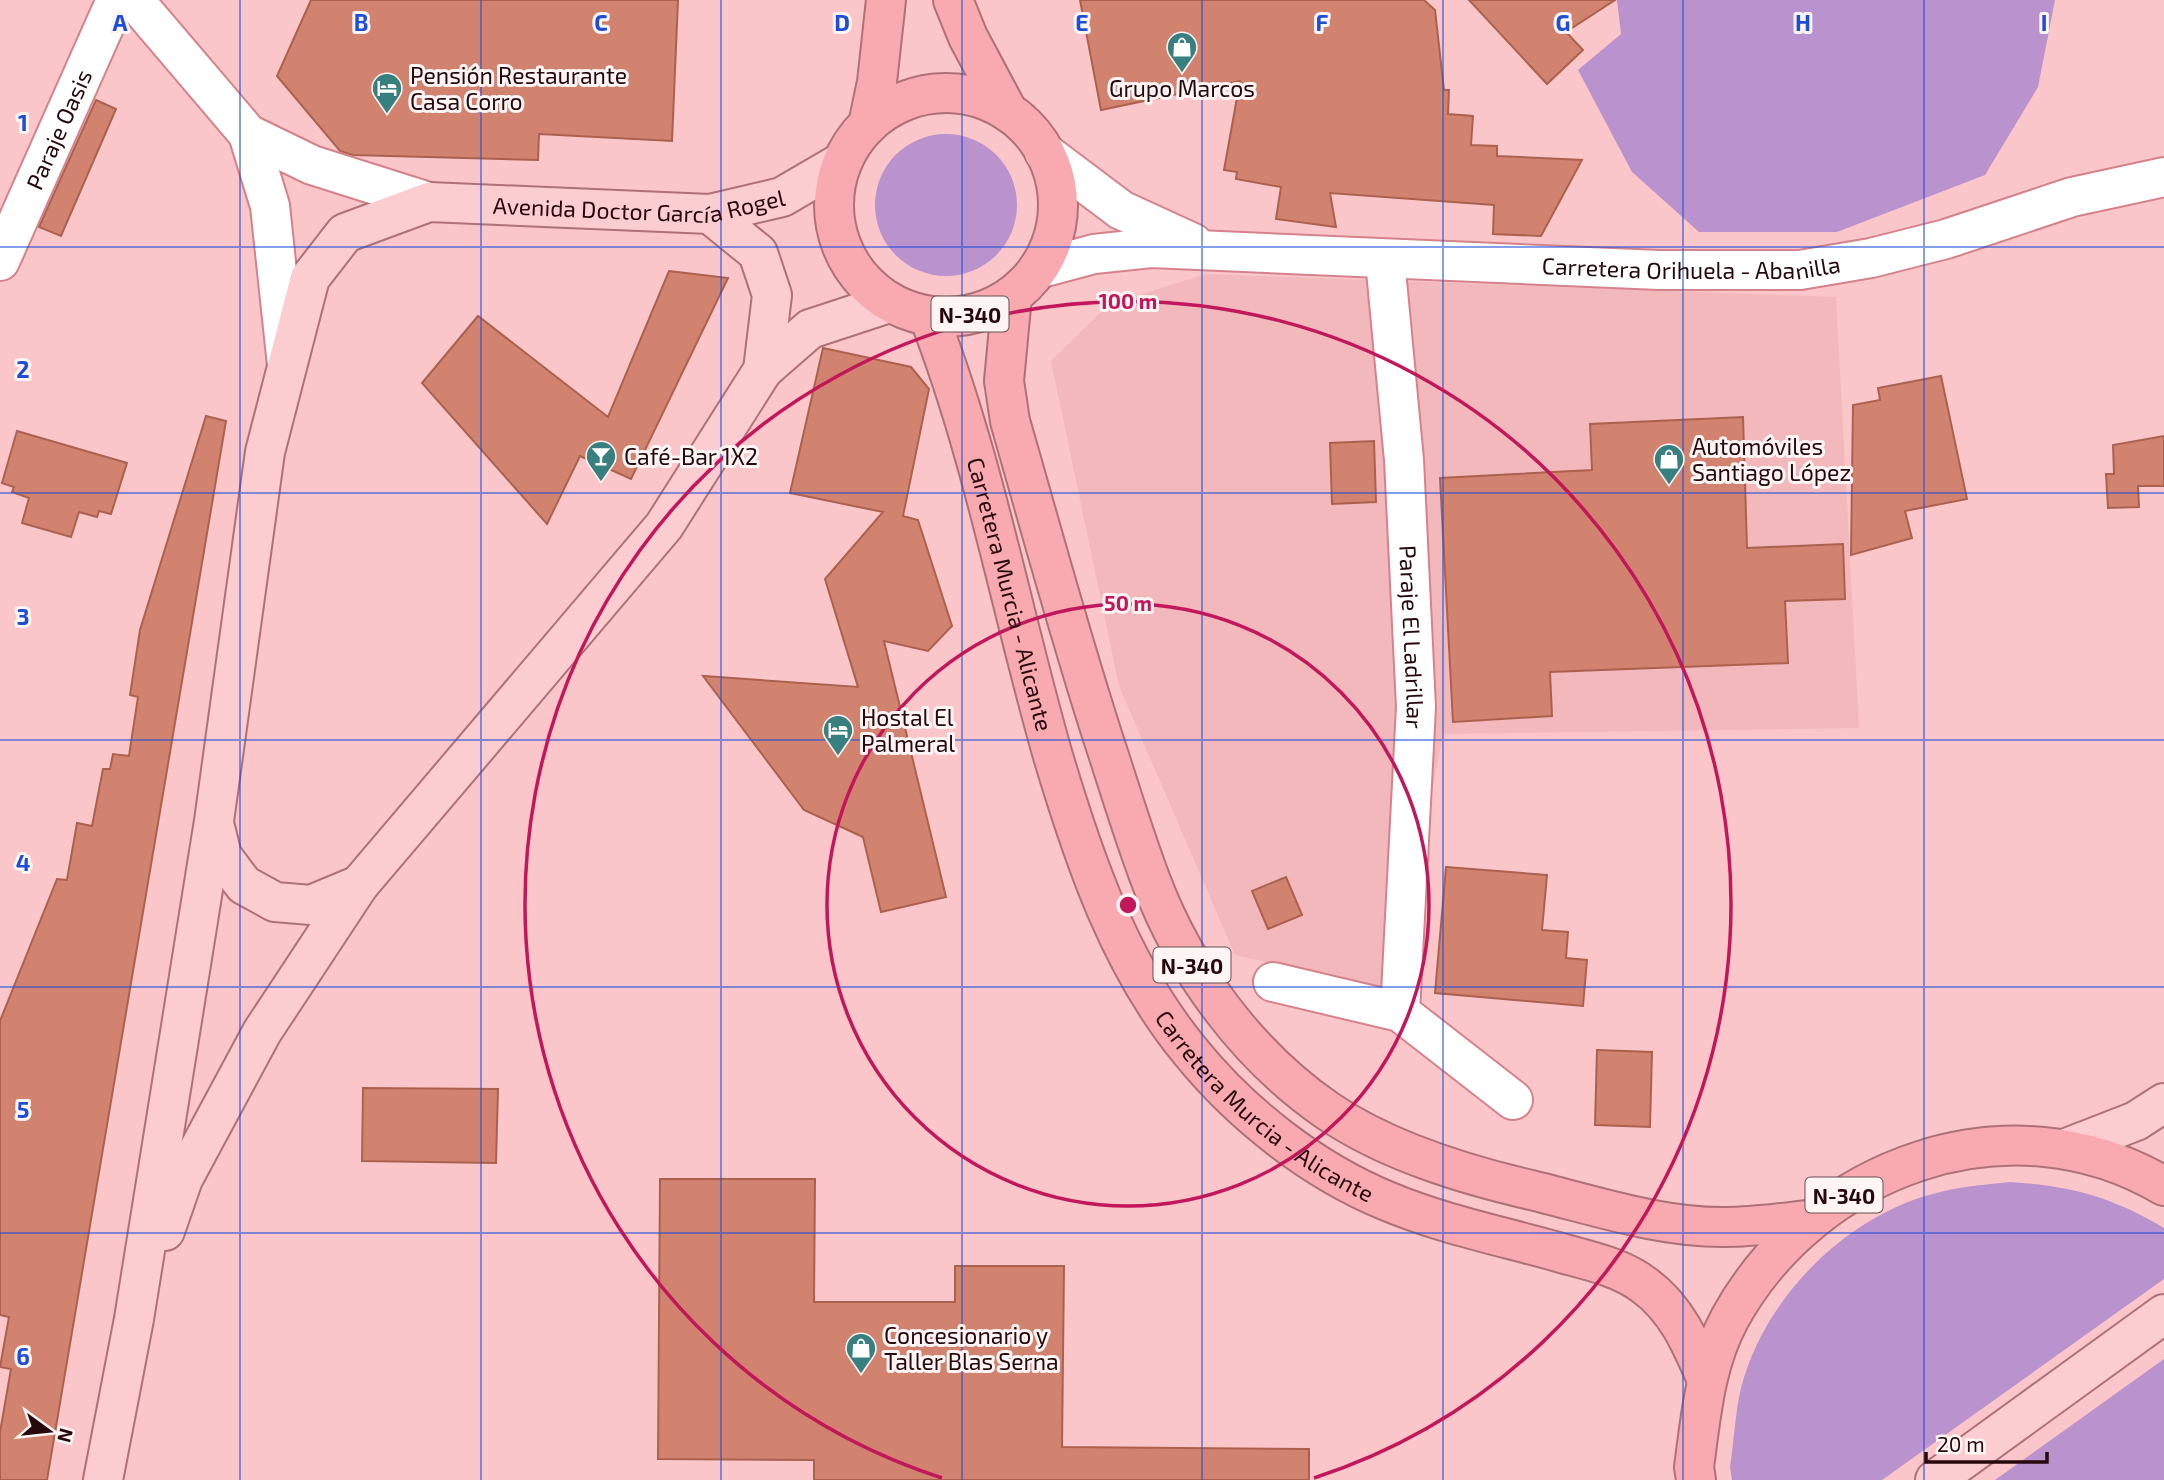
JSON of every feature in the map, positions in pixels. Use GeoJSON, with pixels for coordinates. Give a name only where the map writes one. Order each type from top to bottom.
{"type":"FeatureCollection","features":[{"type":"Feature","properties":{"kind":"highway","name":"N-340"},"geometry":{"type":"LineString","coordinates":[[868,125],[877,82],[886,0]]}},
{"type":"Feature","properties":{"kind":"highway","name":"N-340"},"geometry":{"type":"LineString","coordinates":[[953,0],[968,37],[1009,112]]}},
{"type":"Feature","properties":{"kind":"highway","name":"N-340"},"geometry":{"type":"LineString","coordinates":[[941,94],[981,98],[1009,112],[1031,133],[1044,152],[1055,181],[1058,211],[1051,241],[1038,269],[1012,296],[986,310],[958,317],[929,317],[889,303],[859,277],[839,242],[833,202],[842,162],[868,125],[892,106],[921,96],[941,94]]}},
{"type":"Feature","properties":{"kind":"highway","name":"Carretera Murcia - Alicante"},"geometry":{"type":"LineString","coordinates":[[1012,296],[1004,381],[1010,421],[1094,710],[1151,881],[1170,924],[1203,982],[1239,1029],[1282,1075],[1329,1112],[1424,1158],[1488,1180],[1669,1221],[1724,1228],[1809,1220]]}},
{"type":"Feature","properties":{"kind":"highway","name":"Carretera Murcia - Alicante"},"geometry":{"type":"LineString","coordinates":[[929,317],[970,436],[1030,674],[1066,799],[1094,880],[1115,933],[1142,984],[1190,1051],[1231,1095],[1277,1136],[1324,1168],[1386,1201],[1604,1265],[1643,1283],[1668,1307],[1688,1335],[1706,1378]]}},
{"type":"Feature","properties":{"kind":"highway","name":"N-340"},"geometry":{"type":"LineString","coordinates":[[1691,1476],[1706,1378],[1730,1319],[1764,1266],[1809,1220],[1853,1189],[1902,1165],[1955,1151],[2010,1145],[2064,1149],[2140,1172],[2164,1186]]}},
{"type":"Feature","properties":{"kind":"main road","name":"Avenida Doctor García Rogel"},"geometry":{"type":"LineString","coordinates":[[287,366],[310,278],[345,233],[429,202],[710,214],[782,197],[842,162]]}},
{"type":"Feature","properties":{"kind":"main road"},"geometry":{"type":"LineString","coordinates":[[710,214],[758,253],[772,295],[763,370]]}},
{"type":"Feature","properties":{"kind":"main road"},"geometry":{"type":"LineString","coordinates":[[134,1319],[183,1179],[262,1032],[359,885],[664,526],[763,370],[810,329],[889,303]]}},
{"type":"Feature","properties":{"kind":"main road"},"geometry":{"type":"LineString","coordinates":[[103,1480],[134,1319],[214,821],[265,452],[287,366]]}},
{"type":"Feature","properties":{"kind":"main road"},"geometry":{"type":"LineString","coordinates":[[214,821],[222,856],[244,884],[275,902],[311,905],[359,885]]}},
{"type":"Feature","properties":{"kind":"main road"},"geometry":{"type":"LineString","coordinates":[[2064,1149],[2136,1121],[2164,1103]]}},
{"type":"Feature","properties":{"kind":"main road"},"geometry":{"type":"LineString","coordinates":[[1934,1480],[2152,1322]]}},
{"type":"Feature","properties":{"kind":"street","name":"Paraje Oasis"},"geometry":{"type":"LineString","coordinates":[[0,261],[116,0]]}},
{"type":"Feature","properties":{"kind":"street","name":"Avenida Doctor García Rogel"},"geometry":{"type":"LineString","coordinates":[[134,0],[248,134],[270,206],[287,366]]}},
{"type":"Feature","properties":{"kind":"street","name":"Avenida Doctor García Rogel"},"geometry":{"type":"LineString","coordinates":[[248,134],[312,165],[429,202]]}},
{"type":"Feature","properties":{"kind":"street","name":"Carretera Orihuela - Abanilla"},"geometry":{"type":"LineString","coordinates":[[1044,152],[1121,210],[1163,232],[1208,248]]}},
{"type":"Feature","properties":{"kind":"street","name":"Carretera Orihuela - Abanilla"},"geometry":{"type":"LineString","coordinates":[[1038,269],[1105,253],[1151,248],[1208,248],[1385,260],[1659,270],[1800,270],[1871,258],[1933,242],[2072,197],[2164,177]]}},
{"type":"Feature","properties":{"kind":"street","name":"Paraje El Ladrillar"},"geometry":{"type":"LineString","coordinates":[[1385,260],[1404,460],[1416,707],[1400,1013]]}},
{"type":"Feature","properties":{"kind":"street"},"geometry":{"type":"LineString","coordinates":[[1273,982],[1400,1013],[1513,1100]]}},
{"type":"Feature","properties":{"kind":"shaded area"},"geometry":{"type":"Polygon","coordinates":[[[1617,0],[2055,0],[2038,87],[1985,175],[1837,232],[1699,232],[1632,172],[1578,70],[1621,34],[1617,0]]]}},
{"type":"Feature","properties":{"kind":"shaded area"},"geometry":{"type":"Polygon","coordinates":[[[946,134],[973,140],[996,155],[1011,178],[1017,205],[1011,232],[996,255],[973,270],[946,276],[919,270],[896,255],[881,232],[875,205],[881,178],[896,155],[919,140],[946,134]]]}},
{"type":"Feature","properties":{"kind":"shaded area"},"geometry":{"type":"Polygon","coordinates":[[[1205,274],[1836,297],[1859,728],[1443,734],[1394,990],[1235,955],[1119,686],[1051,361],[1108,305],[1205,274]]]}},
{"type":"Feature","properties":{"kind":"shaded area"},"geometry":{"type":"Polygon","coordinates":[[[2010,1182],[2090,1195],[2127,1208],[2164,1228],[2164,1279],[1882,1480],[1732,1480],[1730,1467],[1737,1407],[1752,1357],[1766,1327],[1806,1272],[1831,1249],[1886,1212],[1939,1192],[2010,1182]]]}},
{"type":"Feature","properties":{"kind":"shaded area"},"geometry":{"type":"Polygon","coordinates":[[[2164,1359],[2164,1480],[1995,1480],[2164,1359]]]}},
{"type":"Feature","properties":{"kind":"building"},"geometry":{"type":"Polygon","coordinates":[[[311,0],[678,0],[672,141],[539,134],[538,160],[353,155],[340,151],[277,76],[311,0]]]}},
{"type":"Feature","properties":{"kind":"building"},"geometry":{"type":"Polygon","coordinates":[[[1080,0],[1424,0],[1435,10],[1444,90],[1449,90],[1448,114],[1473,116],[1471,145],[1497,146],[1497,156],[1582,160],[1541,236],[1493,234],[1494,205],[1330,193],[1336,227],[1276,219],[1281,187],[1236,179],[1237,172],[1224,170],[1240,81],[1101,110],[1080,0]]]}},
{"type":"Feature","properties":{"kind":"building"},"geometry":{"type":"Polygon","coordinates":[[[1469,0],[1615,0],[1566,32],[1583,50],[1547,84],[1469,0]]]}},
{"type":"Feature","properties":{"kind":"building"},"geometry":{"type":"Polygon","coordinates":[[[96,100],[116,109],[61,236],[39,227],[96,100]]]}},
{"type":"Feature","properties":{"kind":"building"},"geometry":{"type":"Polygon","coordinates":[[[669,271],[728,278],[631,479],[580,456],[547,524],[422,383],[478,316],[608,417],[669,271]]]}},
{"type":"Feature","properties":{"kind":"building"},"geometry":{"type":"Polygon","coordinates":[[[823,348],[911,367],[929,389],[903,516],[918,520],[952,626],[928,651],[884,641],[946,897],[881,912],[863,837],[804,810],[703,676],[858,687],[825,579],[883,512],[790,493],[823,348]]]}},
{"type":"Feature","properties":{"kind":"building"},"geometry":{"type":"Polygon","coordinates":[[[1941,376],[1967,499],[1905,511],[1912,538],[1851,555],[1853,405],[1880,400],[1878,388],[1941,376]]]}},
{"type":"Feature","properties":{"kind":"building"},"geometry":{"type":"Polygon","coordinates":[[[206,416],[226,421],[47,1480],[0,1480],[0,1432],[11,1369],[0,1367],[9,1317],[0,1315],[0,1021],[57,879],[67,880],[77,823],[92,826],[103,769],[110,769],[113,754],[129,756],[138,697],[130,695],[140,630],[206,416]]]}},
{"type":"Feature","properties":{"kind":"building"},"geometry":{"type":"Polygon","coordinates":[[[1743,417],[1747,548],[1843,544],[1845,599],[1785,601],[1788,663],[1550,672],[1552,716],[1453,722],[1440,478],[1592,470],[1590,424],[1743,417]]]}},
{"type":"Feature","properties":{"kind":"building"},"geometry":{"type":"Polygon","coordinates":[[[17,431],[127,463],[111,514],[99,511],[97,517],[79,512],[71,537],[22,523],[29,498],[12,492],[14,487],[2,483],[17,431]]]}},
{"type":"Feature","properties":{"kind":"building"},"geometry":{"type":"Polygon","coordinates":[[[2164,436],[2164,486],[2138,486],[2139,507],[2108,508],[2106,474],[2114,474],[2113,445],[2164,436]]]}},
{"type":"Feature","properties":{"kind":"building"},"geometry":{"type":"Polygon","coordinates":[[[1374,441],[1376,502],[1332,504],[1330,443],[1374,441]]]}},
{"type":"Feature","properties":{"kind":"building"},"geometry":{"type":"Polygon","coordinates":[[[1446,867],[1547,875],[1542,930],[1568,932],[1566,958],[1587,960],[1583,1006],[1435,993],[1446,867]]]}},
{"type":"Feature","properties":{"kind":"building"},"geometry":{"type":"Polygon","coordinates":[[[1286,877],[1302,915],[1268,929],[1252,891],[1286,877]]]}},
{"type":"Feature","properties":{"kind":"building"},"geometry":{"type":"Polygon","coordinates":[[[1597,1050],[1652,1052],[1650,1127],[1595,1125],[1597,1050]]]}},
{"type":"Feature","properties":{"kind":"building"},"geometry":{"type":"Polygon","coordinates":[[[363,1088],[498,1089],[496,1163],[362,1161],[363,1088]]]}},
{"type":"Feature","properties":{"kind":"building","name":"Concesionario y Taller Blas Serna"},"geometry":{"type":"Polygon","coordinates":[[[660,1179],[815,1179],[814,1302],[955,1302],[955,1266],[1064,1266],[1062,1447],[1309,1449],[1309,1480],[814,1480],[814,1460],[658,1459],[660,1179]]]}},
{"type":"Feature","properties":{"kind":"place","name":"Grupo Marcos"},"geometry":{"type":"Point","coordinates":[1182,74]}},
{"type":"Feature","properties":{"kind":"place","name":"Pensión Restaurante Casa Corro"},"geometry":{"type":"Point","coordinates":[387,115]}},
{"type":"Feature","properties":{"kind":"place","name":"Café-Bar 1X2"},"geometry":{"type":"Point","coordinates":[601,483]}},
{"type":"Feature","properties":{"kind":"place","name":"Automóviles Santiago López"},"geometry":{"type":"Point","coordinates":[1669,486]}},
{"type":"Feature","properties":{"kind":"place","name":"Hostal El Palmeral"},"geometry":{"type":"Point","coordinates":[838,757]}},
{"type":"Feature","properties":{"kind":"place","name":"Concesionario y Taller Blas Serna"},"geometry":{"type":"Point","coordinates":[861,1375]}}]}
